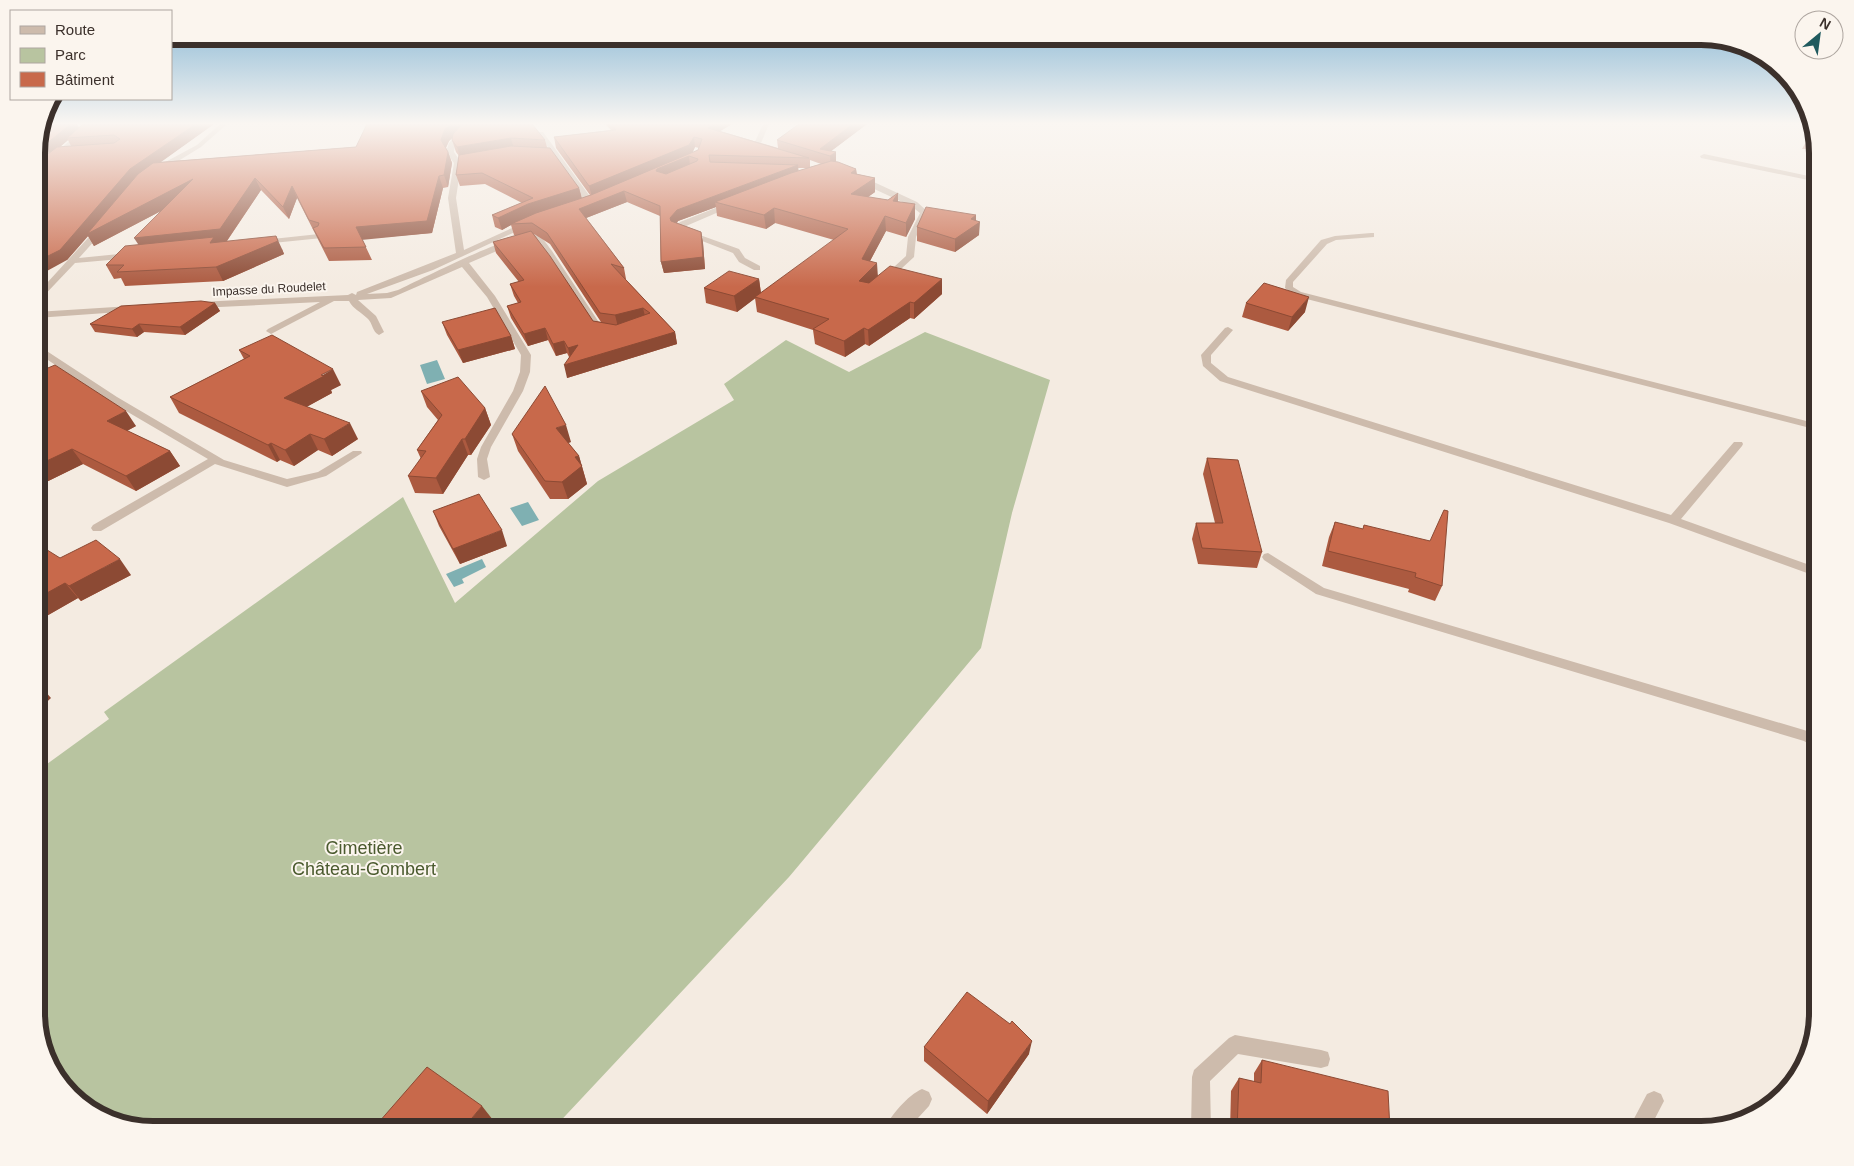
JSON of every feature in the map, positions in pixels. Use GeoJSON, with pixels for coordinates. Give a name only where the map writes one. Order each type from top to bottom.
{"type":"FeatureCollection","features":[{"type":"Feature","properties":{"kind":"street"},"geometry":{"type":"LineString","coordinates":[[455,178],[452,198],[462,258],[491,296],[526,355],[525,372],[518,391],[486,447],[482,459],[484,477]]}},
{"type":"Feature","properties":{"kind":"street"},"geometry":{"type":"LineString","coordinates":[[573,178],[590,202]]}},
{"type":"Feature","properties":{"kind":"street"},"geometry":{"type":"LineString","coordinates":[[856,178],[914,204],[924,212],[912,237],[910,257],[880,282]]}},
{"type":"Feature","properties":{"kind":"street"},"geometry":{"type":"LineString","coordinates":[[572,208],[599,201]]}},
{"type":"Feature","properties":{"kind":"street"},"geometry":{"type":"LineString","coordinates":[[736,204],[683,224],[678,230],[736,250],[742,260],[757,268]]}},
{"type":"Feature","properties":{"kind":"street"},"geometry":{"type":"LineString","coordinates":[[45,292],[109,220]]}},
{"type":"Feature","properties":{"kind":"street"},"geometry":{"type":"LineString","coordinates":[[352,296],[374,298],[398,294],[535,220]]}},
{"type":"Feature","properties":{"kind":"street"},"geometry":{"type":"LineString","coordinates":[[1371,235],[1335,238],[1324,242],[1289,282],[1289,288],[1298,294],[1809,424]]}},
{"type":"Feature","properties":{"kind":"street"},"geometry":{"type":"LineString","coordinates":[[250,243],[319,236]]}},
{"type":"Feature","properties":{"kind":"street"},"geometry":{"type":"LineString","coordinates":[[352,296],[521,239],[537,238],[599,330],[613,332]]}},
{"type":"Feature","properties":{"kind":"street"},"geometry":{"type":"LineString","coordinates":[[74,261],[143,254]]}},
{"type":"Feature","properties":{"kind":"street"},"geometry":{"type":"LineString","coordinates":[[352,296],[355,304],[373,318],[379,332]]}},
{"type":"Feature","properties":{"kind":"street","name":"Impasse du Roudelet"},"geometry":{"type":"LineString","coordinates":[[185,306],[352,296]]}},
{"type":"Feature","properties":{"kind":"street"},"geometry":{"type":"LineString","coordinates":[[271,331],[334,297]]}},
{"type":"Feature","properties":{"kind":"street"},"geometry":{"type":"LineString","coordinates":[[45,314],[146,308]]}},
{"type":"Feature","properties":{"kind":"street"},"geometry":{"type":"LineString","coordinates":[[1228,330],[1206,356],[1206,364],[1224,379],[1673,520],[1809,570]]}},
{"type":"Feature","properties":{"kind":"street"},"geometry":{"type":"LineString","coordinates":[[45,353],[113,399],[216,459],[287,483],[322,474],[357,453]]}},
{"type":"Feature","properties":{"kind":"street"},"geometry":{"type":"LineString","coordinates":[[1673,520],[1738,444]]}},
{"type":"Feature","properties":{"kind":"street"},"geometry":{"type":"LineString","coordinates":[[97,528],[216,459]]}},
{"type":"Feature","properties":{"kind":"street"},"geometry":{"type":"LineString","coordinates":[[1268,557],[1320,591],[1809,737]]}},
{"type":"Feature","properties":{"kind":"street"},"geometry":{"type":"LineString","coordinates":[[1201,1121],[1200,1076],[1235,1044],[1320,1059]]}},
{"type":"Feature","properties":{"kind":"street"},"geometry":{"type":"LineString","coordinates":[[902,1121],[922,1099]]}},
{"type":"Feature","properties":{"kind":"street"},"geometry":{"type":"LineString","coordinates":[[1643,1121],[1654,1101]]}},
{"type":"Feature","properties":{"kind":"green space","name":"Cimetière Château-Gombert"},"geometry":{"type":"Polygon","coordinates":[[[925,332],[1050,380],[1012,513],[981,648],[789,877],[560,1121],[139,1120],[105,1110],[87,1099],[67,1079],[59,1067],[51,1048],[45,1020],[45,765],[109,719],[104,712],[403,497],[455,603],[598,481],[734,400],[724,384],[786,340],[849,372],[925,332]]]}},
{"type":"Feature","properties":{"kind":"water"},"geometry":{"type":"Polygon","coordinates":[[[437,360],[445,379],[427,384],[420,365],[437,360]]]}},
{"type":"Feature","properties":{"kind":"water"},"geometry":{"type":"Polygon","coordinates":[[[528,502],[539,520],[522,526],[510,508],[528,502]]]}},
{"type":"Feature","properties":{"kind":"water"},"geometry":{"type":"Polygon","coordinates":[[[482,559],[486,567],[462,579],[464,583],[454,587],[446,574],[482,559]]]}},
{"type":"Feature","properties":{"kind":"building"},"geometry":{"type":"Polygon","coordinates":[[[45,178],[122,178],[60,250],[45,258],[45,178]]]}},
{"type":"Feature","properties":{"kind":"building"},"geometry":{"type":"Polygon","coordinates":[[[134,178],[255,178],[220,229],[134,238],[193,179],[87,234],[134,178]]]}},
{"type":"Feature","properties":{"kind":"building"},"geometry":{"type":"Polygon","coordinates":[[[255,178],[438,178],[427,221],[356,227],[366,247],[324,248],[313,228],[318,226],[319,223],[309,220],[292,186],[283,207],[255,178]]]}},
{"type":"Feature","properties":{"kind":"building"},"geometry":{"type":"Polygon","coordinates":[[[493,178],[572,178],[579,188],[528,204],[498,218],[492,215],[533,198],[493,178]]]}},
{"type":"Feature","properties":{"kind":"building"},"geometry":{"type":"Polygon","coordinates":[[[584,178],[608,178],[589,186],[584,178]]]}},
{"type":"Feature","properties":{"kind":"building"},"geometry":{"type":"Polygon","coordinates":[[[630,178],[762,178],[677,210],[670,218],[671,221],[701,232],[703,257],[661,262],[660,206],[624,191],[579,209],[624,268],[611,264],[675,332],[564,365],[578,345],[568,348],[564,341],[553,344],[545,328],[524,334],[507,306],[521,302],[510,284],[524,280],[493,242],[531,231],[593,321],[616,325],[650,313],[643,308],[615,315],[600,313],[547,233],[532,223],[511,224],[536,213],[591,195],[630,178]]]}},
{"type":"Feature","properties":{"kind":"building"},"geometry":{"type":"Polygon","coordinates":[[[777,178],[874,178],[851,194],[888,200],[898,193],[893,201],[915,204],[906,223],[885,216],[862,259],[877,263],[859,281],[869,283],[890,266],[942,279],[914,303],[910,302],[868,330],[864,328],[844,341],[813,329],[829,319],[755,297],[848,229],[774,208],[764,215],[715,202],[777,178]]]}},
{"type":"Feature","properties":{"kind":"building"},"geometry":{"type":"Polygon","coordinates":[[[926,207],[976,215],[971,219],[980,222],[955,239],[917,227],[926,207]]]}},
{"type":"Feature","properties":{"kind":"building"},"geometry":{"type":"Polygon","coordinates":[[[276,236],[278,241],[216,267],[117,272],[124,265],[106,265],[125,246],[214,237],[210,243],[276,236]]]}},
{"type":"Feature","properties":{"kind":"building"},"geometry":{"type":"Polygon","coordinates":[[[729,271],[759,279],[734,296],[704,288],[729,271]]]}},
{"type":"Feature","properties":{"kind":"building"},"geometry":{"type":"Polygon","coordinates":[[[1264,283],[1309,297],[1292,317],[1246,303],[1264,283]]]}},
{"type":"Feature","properties":{"kind":"building"},"geometry":{"type":"Polygon","coordinates":[[[201,301],[215,303],[180,327],[139,324],[132,329],[90,324],[121,306],[201,301]]]}},
{"type":"Feature","properties":{"kind":"building"},"geometry":{"type":"Polygon","coordinates":[[[495,308],[511,336],[458,350],[442,322],[495,308]]]}},
{"type":"Feature","properties":{"kind":"building"},"geometry":{"type":"Polygon","coordinates":[[[272,335],[333,369],[284,398],[350,423],[324,439],[310,434],[285,450],[271,443],[268,445],[170,397],[250,356],[239,350],[272,335]]]}},
{"type":"Feature","properties":{"kind":"building"},"geometry":{"type":"Polygon","coordinates":[[[55,365],[126,411],[107,421],[170,451],[126,476],[72,449],[45,462],[45,369],[55,365]]]}},
{"type":"Feature","properties":{"kind":"building"},"geometry":{"type":"Polygon","coordinates":[[[458,377],[485,408],[436,478],[408,476],[426,451],[417,450],[442,415],[421,391],[458,377]]]}},
{"type":"Feature","properties":{"kind":"building"},"geometry":{"type":"Polygon","coordinates":[[[545,386],[566,425],[556,428],[579,456],[575,457],[582,466],[562,482],[545,481],[512,434],[545,386]]]}},
{"type":"Feature","properties":{"kind":"building"},"geometry":{"type":"Polygon","coordinates":[[[1207,458],[1238,460],[1262,552],[1202,548],[1196,523],[1223,523],[1207,458]]]}},
{"type":"Feature","properties":{"kind":"building"},"geometry":{"type":"Polygon","coordinates":[[[479,494],[502,530],[453,549],[433,511],[479,494]]]}},
{"type":"Feature","properties":{"kind":"building"},"geometry":{"type":"Polygon","coordinates":[[[1444,510],[1448,511],[1442,586],[1415,577],[1416,573],[1328,551],[1335,522],[1363,529],[1364,525],[1430,541],[1444,510]]]}},
{"type":"Feature","properties":{"kind":"building"},"geometry":{"type":"Polygon","coordinates":[[[96,540],[120,559],[69,586],[65,583],[45,594],[45,549],[60,558],[96,540]]]}},
{"type":"Feature","properties":{"kind":"building"},"geometry":{"type":"Polygon","coordinates":[[[967,992],[1010,1024],[1012,1021],[1032,1041],[988,1101],[924,1047],[967,992]]]}},
{"type":"Feature","properties":{"kind":"building"},"geometry":{"type":"Polygon","coordinates":[[[1262,1060],[1388,1091],[1390,1121],[1237,1121],[1239,1078],[1261,1083],[1262,1060]]]}},
{"type":"Feature","properties":{"kind":"building"},"geometry":{"type":"Polygon","coordinates":[[[427,1067],[482,1106],[470,1121],[380,1121],[427,1067]]]}}]}
